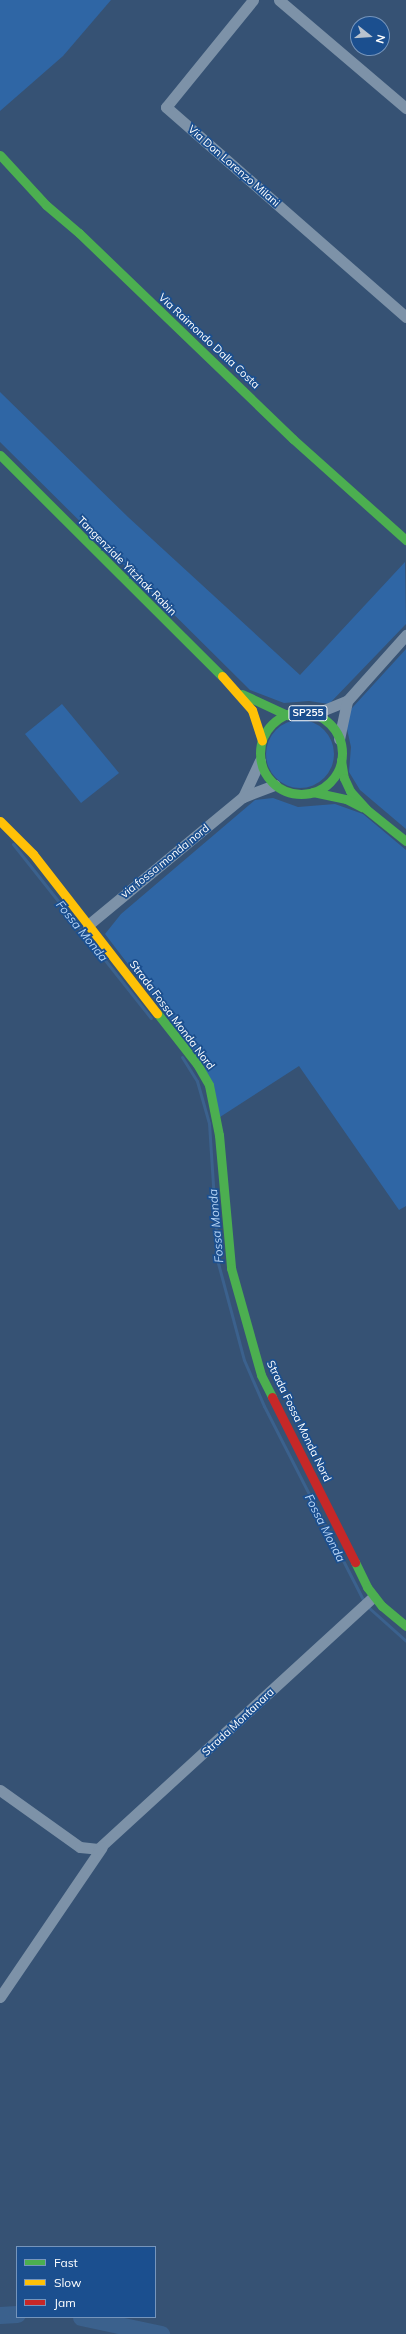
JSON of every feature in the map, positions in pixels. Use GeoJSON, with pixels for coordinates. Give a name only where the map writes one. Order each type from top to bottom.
{"type":"FeatureCollection","features":[{"type":"Feature","properties":{"kind":"street","name":"Via Don Lorenzo Milani"},"geometry":{"type":"LineString","coordinates":[[253,0],[166,107],[406,317]]}},
{"type":"Feature","properties":{"kind":"street"},"geometry":{"type":"LineString","coordinates":[[279,0],[406,108]]}},
{"type":"Feature","properties":{"kind":"street","name":"Via Raimondo Dalla Costa"},"geometry":{"type":"LineString","coordinates":[[0,155],[46,205],[79,233],[293,439],[406,540]]}},
{"type":"Feature","properties":{"kind":"street","name":"Tangenziale Yitzhak Rabin"},"geometry":{"type":"LineString","coordinates":[[0,456],[239,692],[259,723],[262,740],[260,760]]}},
{"type":"Feature","properties":{"kind":"street"},"geometry":{"type":"LineString","coordinates":[[314,714],[347,701],[406,635]]}},
{"type":"Feature","properties":{"kind":"street","name":"Tangenziale Yitzhak Rabin"},"geometry":{"type":"LineString","coordinates":[[239,692],[287,715]]}},
{"type":"Feature","properties":{"kind":"street"},"geometry":{"type":"LineString","coordinates":[[347,701],[339,739],[344,778],[350,791],[366,809],[406,841]]}},
{"type":"Feature","properties":{"kind":"street","name":"SP255"},"geometry":{"type":"LineString","coordinates":[[262,740],[272,725],[287,715],[300,712],[314,714],[334,729],[339,739]]}},
{"type":"Feature","properties":{"kind":"street"},"geometry":{"type":"LineString","coordinates":[[260,760],[263,770],[275,785],[293,794],[313,792],[346,799],[366,809]]}},
{"type":"Feature","properties":{"kind":"street","name":"via fossa monda nord"},"geometry":{"type":"LineString","coordinates":[[243,797],[260,760]]}},
{"type":"Feature","properties":{"kind":"street"},"geometry":{"type":"LineString","coordinates":[[313,792],[331,780],[341,760]]}},
{"type":"Feature","properties":{"kind":"street","name":"via fossa monda nord"},"geometry":{"type":"LineString","coordinates":[[88,925],[243,797],[275,785]]}},
{"type":"Feature","properties":{"kind":"street","name":"Strada Fossa Monda Nord"},"geometry":{"type":"LineString","coordinates":[[0,821],[32,854],[197,1064],[209,1085],[219,1135],[224,1212],[231,1268],[261,1375],[369,1602],[406,1626]]}},
{"type":"Feature","properties":{"kind":"street","name":"Strada Montanara"},"geometry":{"type":"LineString","coordinates":[[0,1997],[102,1847],[369,1602]]}},
{"type":"Feature","properties":{"kind":"street"},"geometry":{"type":"LineString","coordinates":[[0,1790],[80,1847],[93,1850],[102,1847]]}},
{"type":"Feature","properties":{"kind":"shaded area"},"geometry":{"type":"Polygon","coordinates":[[[0,0],[111,0],[63,56],[0,111],[0,0]]]}},
{"type":"Feature","properties":{"kind":"shaded area"},"geometry":{"type":"Polygon","coordinates":[[[0,392],[128,517],[300,675],[405,562],[406,624],[329,704],[309,701],[284,703],[250,690],[0,442],[0,392]]]}},
{"type":"Feature","properties":{"kind":"shaded area"},"geometry":{"type":"Polygon","coordinates":[[[406,649],[406,829],[360,790],[349,772],[351,747],[345,720],[352,708],[406,649]]]}},
{"type":"Feature","properties":{"kind":"shaded area"},"geometry":{"type":"Polygon","coordinates":[[[62,704],[119,773],[81,803],[25,734],[62,704]]]}},
{"type":"Feature","properties":{"kind":"shaded area"},"geometry":{"type":"Polygon","coordinates":[[[300,720],[313,723],[324,730],[331,741],[334,754],[331,767],[324,778],[313,785],[300,788],[287,785],[276,778],[269,767],[266,754],[269,741],[276,730],[287,723],[300,720]]]}},
{"type":"Feature","properties":{"kind":"shaded area"},"geometry":{"type":"Polygon","coordinates":[[[273,798],[298,807],[335,804],[363,814],[406,850],[406,1206],[399,1210],[299,1066],[220,1117],[204,1064],[105,934],[121,914],[255,800],[273,798]]]}},
{"type":"Feature","properties":{"kind":"waterway","name":"Fossa Monda"},"geometry":{"type":"LineString","coordinates":[[13,844],[151,1018]]}},
{"type":"Feature","properties":{"kind":"waterway","name":"Fossa Monda"},"geometry":{"type":"LineString","coordinates":[[182,1057],[197,1081],[209,1123],[218,1263],[244,1360],[264,1406],[364,1601]]}},
{"type":"Feature","properties":{"kind":"waterway","name":"Fossa Monda"},"geometry":{"type":"LineString","coordinates":[[367,1606],[406,1641]]}},
{"type":"Feature","properties":{"kind":"waterway"},"geometry":{"type":"LineString","coordinates":[[0,2315],[16,2314]]}},
{"type":"Feature","properties":{"kind":"waterway"},"geometry":{"type":"LineString","coordinates":[[86,2318],[161,2334]]}},
{"type":"Feature","properties":{"kind":"traffic: fast"},"geometry":{"type":"LineString","coordinates":[[0,155],[46,205],[79,233],[293,439],[406,540]]}},
{"type":"Feature","properties":{"kind":"traffic: fast"},"geometry":{"type":"LineString","coordinates":[[0,455],[222,676]]}},
{"type":"Feature","properties":{"kind":"traffic: fast"},"geometry":{"type":"LineString","coordinates":[[242,694],[287,715]]}},
{"type":"Feature","properties":{"kind":"traffic: fast"},"geometry":{"type":"LineString","coordinates":[[301,712],[317,715],[330,724],[339,737],[342,753],[339,769],[330,782],[317,791],[301,794],[285,791],[272,782],[263,769],[260,753],[263,737],[272,724],[285,715],[301,712]]}},
{"type":"Feature","properties":{"kind":"traffic: fast"},"geometry":{"type":"LineString","coordinates":[[341,760],[344,778],[350,791],[366,809],[406,841]]}},
{"type":"Feature","properties":{"kind":"traffic: fast"},"geometry":{"type":"LineString","coordinates":[[313,792],[346,799],[362,807]]}},
{"type":"Feature","properties":{"kind":"traffic: fast"},"geometry":{"type":"LineString","coordinates":[[157,1013],[197,1064],[209,1085],[219,1135],[231,1268],[261,1375],[272,1397]]}},
{"type":"Feature","properties":{"kind":"traffic: fast"},"geometry":{"type":"LineString","coordinates":[[355,1562],[367,1587],[382,1606],[406,1626]]}},
{"type":"Feature","properties":{"kind":"traffic: slow"},"geometry":{"type":"LineString","coordinates":[[222,676],[252,710],[262,740]]}},
{"type":"Feature","properties":{"kind":"traffic: slow"},"geometry":{"type":"LineString","coordinates":[[0,821],[33,854],[157,1013]]}},
{"type":"Feature","properties":{"kind":"traffic: jam"},"geometry":{"type":"LineString","coordinates":[[272,1397],[355,1562]]}}]}
